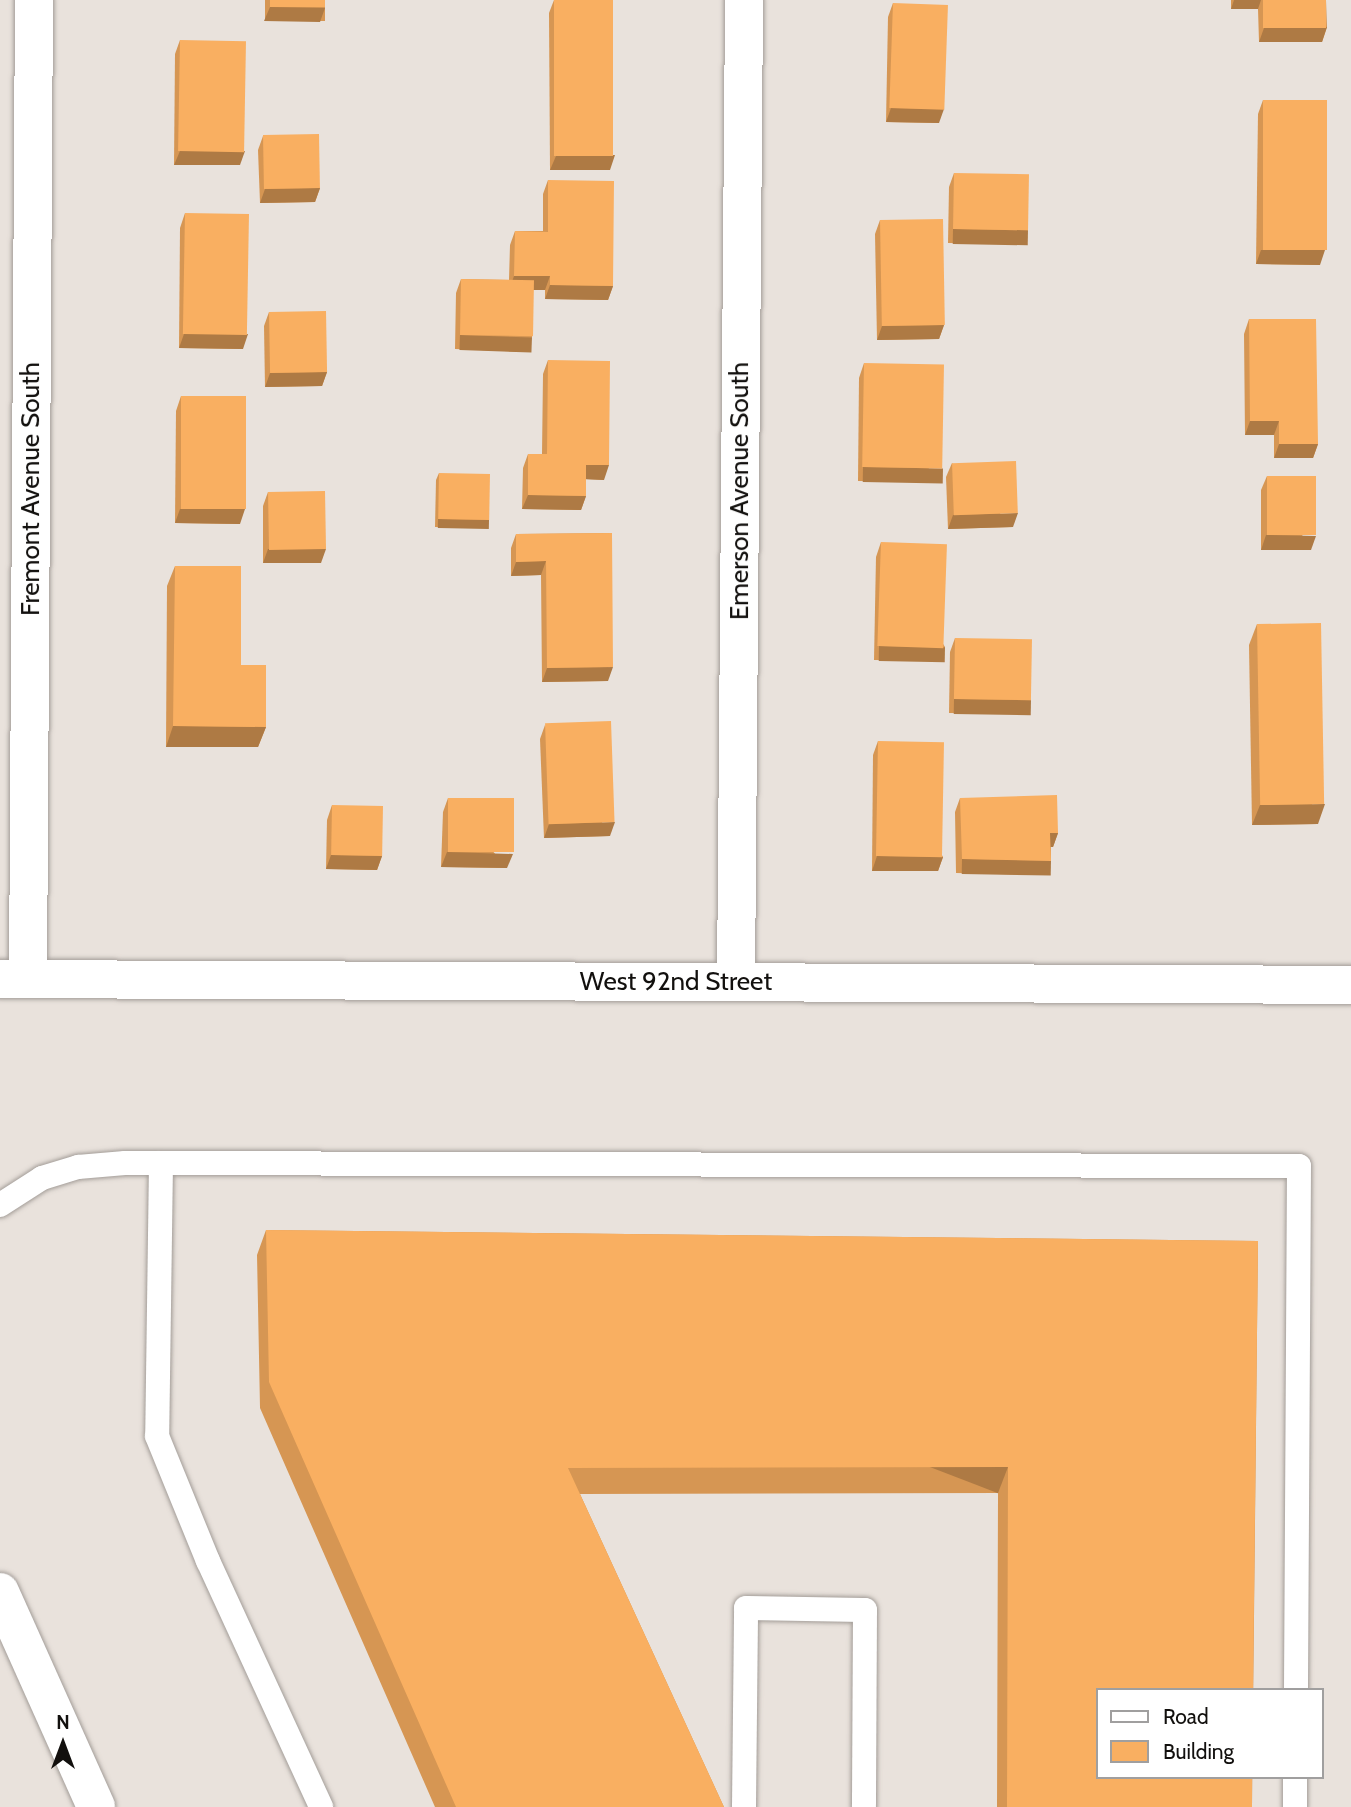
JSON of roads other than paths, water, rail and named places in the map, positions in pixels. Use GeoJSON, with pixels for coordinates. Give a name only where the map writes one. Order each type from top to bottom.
{"type":"FeatureCollection","features":[{"type":"Feature","properties":{"kind":"street","name":"Fremont Avenue South"},"geometry":{"type":"LineString","coordinates":[[14,979],[34,0]]}},
{"type":"Feature","properties":{"kind":"street","name":"Emerson Avenue South"},"geometry":{"type":"LineString","coordinates":[[736,982],[744,0]]}},
{"type":"Feature","properties":{"kind":"street","name":"West 92nd Street"},"geometry":{"type":"LineString","coordinates":[[14,979],[1351,985]]}},
{"type":"Feature","properties":{"kind":"street"},"geometry":{"type":"LineString","coordinates":[[0,1592],[96,1807]]}},
{"type":"Feature","properties":{"kind":"lane"},"geometry":{"type":"LineString","coordinates":[[161,1163],[157,1436],[208,1561],[321,1807]]}},
{"type":"Feature","properties":{"kind":"lane"},"geometry":{"type":"LineString","coordinates":[[1,1209],[41,1178],[78,1167],[161,1163],[1299,1166],[1296,1688]]}},
{"type":"Feature","properties":{"kind":"lane"},"geometry":{"type":"LineString","coordinates":[[744,1807],[746,1608],[865,1610],[864,1807]]}},
{"type":"Feature","properties":{"kind":"lane"},"geometry":{"type":"LineString","coordinates":[[1295,1807],[1296,1779]]}}]}
